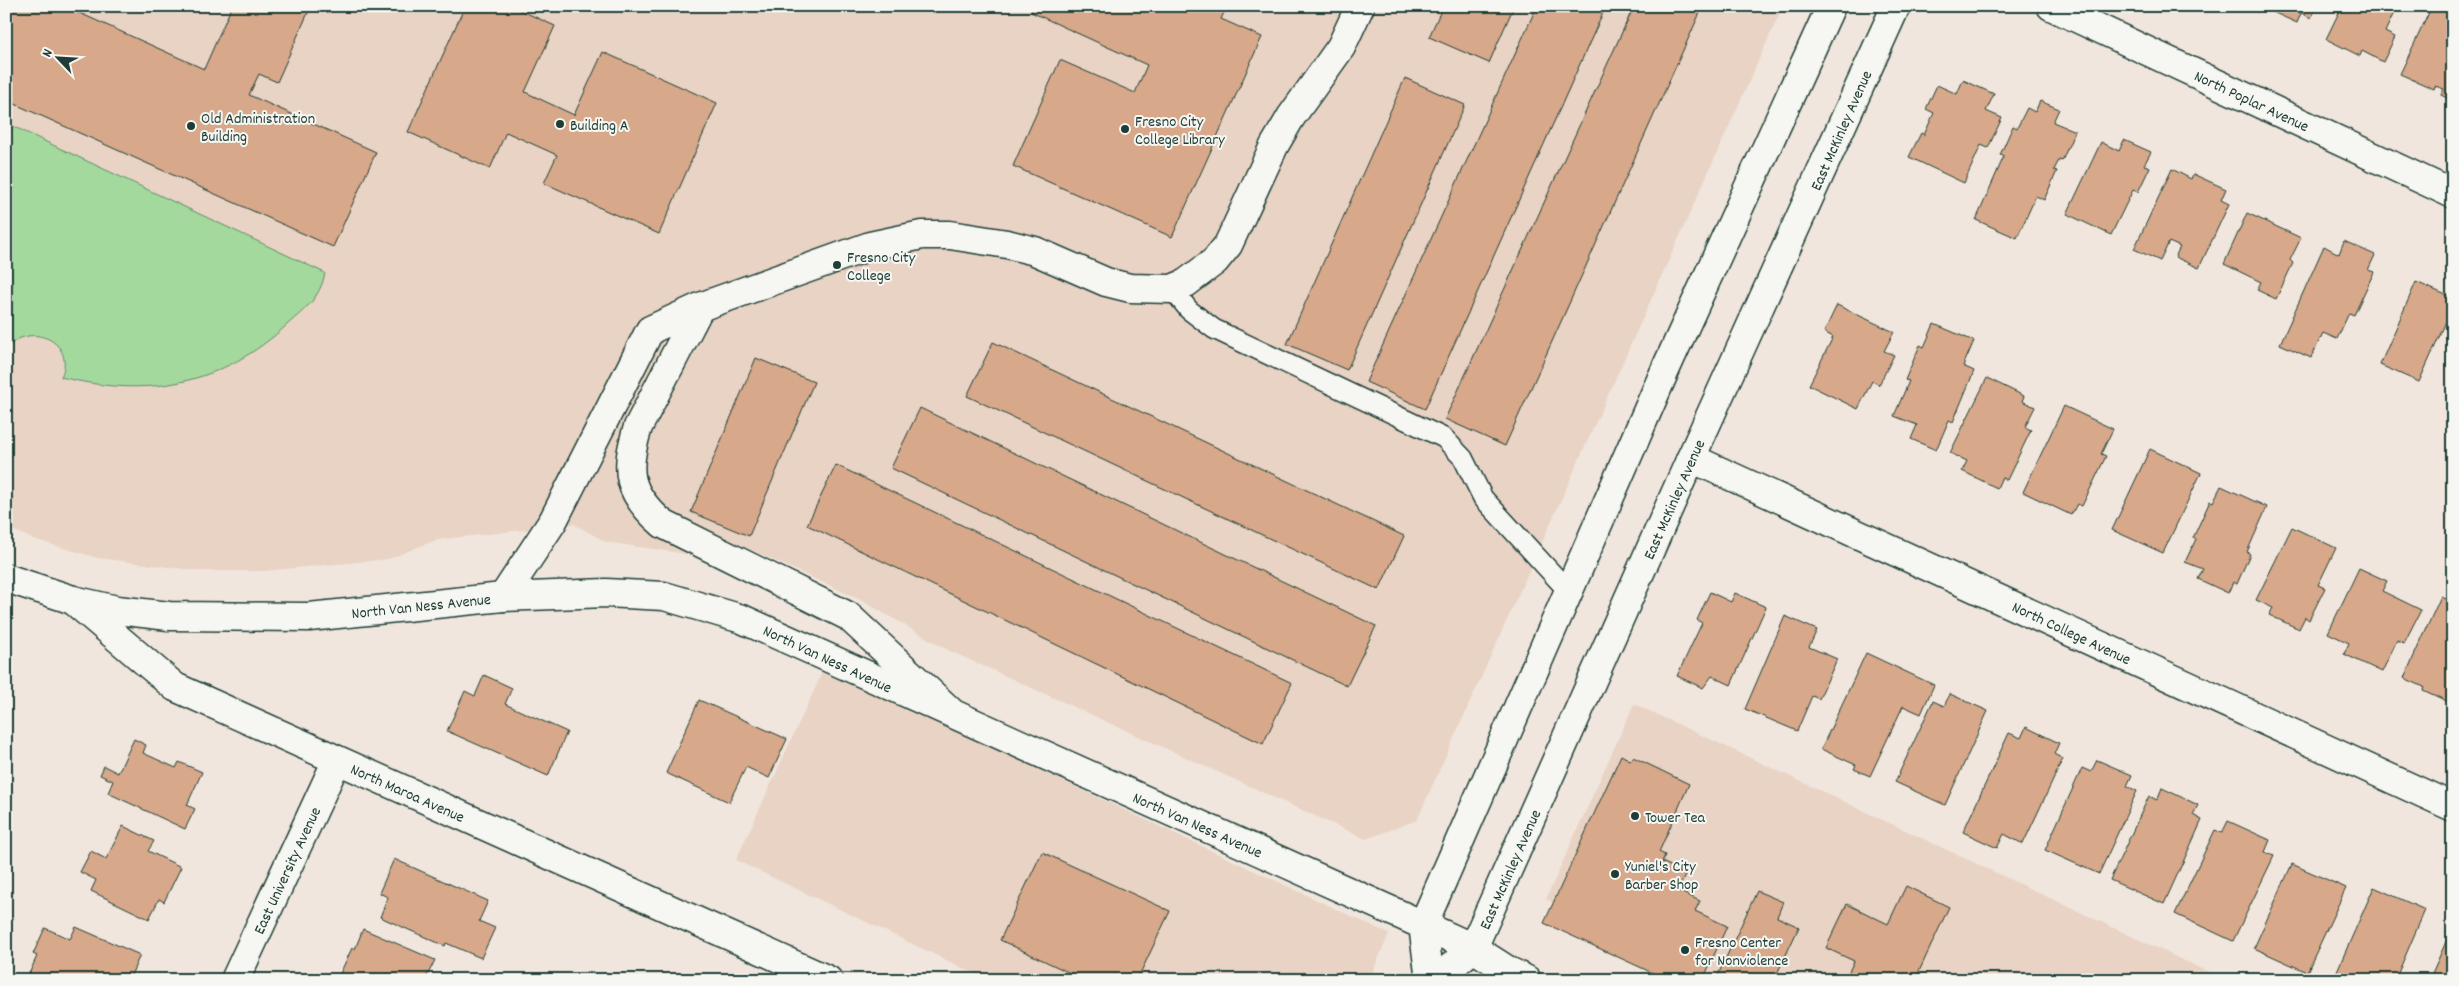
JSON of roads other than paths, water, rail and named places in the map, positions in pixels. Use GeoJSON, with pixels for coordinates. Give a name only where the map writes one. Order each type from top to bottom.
{"type":"FeatureCollection","features":[{"type":"Feature","properties":{"kind":"street"},"geometry":{"type":"LineString","coordinates":[[503,597],[553,521],[650,330],[700,307],[870,246],[922,235],[950,235],[1007,244],[1035,251],[1106,282],[1130,288],[1172,289],[1201,274],[1228,245],[1274,146],[1291,117],[1341,47],[1360,6]]}},
{"type":"Feature","properties":{"kind":"street"},"geometry":{"type":"LineString","coordinates":[[1430,980],[1423,924],[1570,593],[1667,366],[1831,6]]}},
{"type":"Feature","properties":{"kind":"street","name":"East McKinley Avenue"},"geometry":{"type":"LineString","coordinates":[[1436,980],[1474,948],[1691,458],[1896,6]]}},
{"type":"Feature","properties":{"kind":"street","name":"North Poplar Avenue"},"geometry":{"type":"LineString","coordinates":[[2051,6],[2453,194]]}},
{"type":"Feature","properties":{"kind":"street"},"geometry":{"type":"LineString","coordinates":[[700,307],[638,427],[632,444],[629,473],[642,504],[663,524],[848,616],[957,717]]}},
{"type":"Feature","properties":{"kind":"street","name":"North College Avenue"},"geometry":{"type":"LineString","coordinates":[[1691,458],[2453,807]]}},
{"type":"Feature","properties":{"kind":"street","name":"North Maroa Avenue"},"geometry":{"type":"LineString","coordinates":[[6,578],[73,600],[174,687],[828,980]]}},
{"type":"Feature","properties":{"kind":"street","name":"North Van Ness Avenue"},"geometry":{"type":"LineString","coordinates":[[73,600],[116,610],[169,616],[252,618],[309,616],[503,597],[606,593],[664,596],[692,603],[742,619],[957,717],[1423,924],[1474,948],[1509,971],[1527,980]]}},
{"type":"Feature","properties":{"kind":"street","name":"East University Avenue"},"geometry":{"type":"LineString","coordinates":[[235,980],[337,760]]}},
{"type":"Feature","properties":{"kind":"lane"},"geometry":{"type":"LineString","coordinates":[[1172,289],[1189,310],[1214,330],[1444,438],[1463,458],[1484,498],[1570,593]]}},
{"type":"Feature","properties":{"kind":"place","name":"Building A"},"geometry":{"type":"Point","coordinates":[560,124]}},
{"type":"Feature","properties":{"kind":"place","name":"Old Administration Building"},"geometry":{"type":"Point","coordinates":[191,126]}},
{"type":"Feature","properties":{"kind":"place","name":"Fresno City College Library"},"geometry":{"type":"Point","coordinates":[1125,129]}},
{"type":"Feature","properties":{"kind":"place","name":"Fresno City College"},"geometry":{"type":"Point","coordinates":[837,265]}},
{"type":"Feature","properties":{"kind":"place","name":"Tower Tea"},"geometry":{"type":"Point","coordinates":[1635,816]}},
{"type":"Feature","properties":{"kind":"place","name":"Yuniel's City Barber Shop"},"geometry":{"type":"Point","coordinates":[1615,874]}},
{"type":"Feature","properties":{"kind":"place","name":"Fresno Center for Nonviolence"},"geometry":{"type":"Point","coordinates":[1685,950]}}]}
